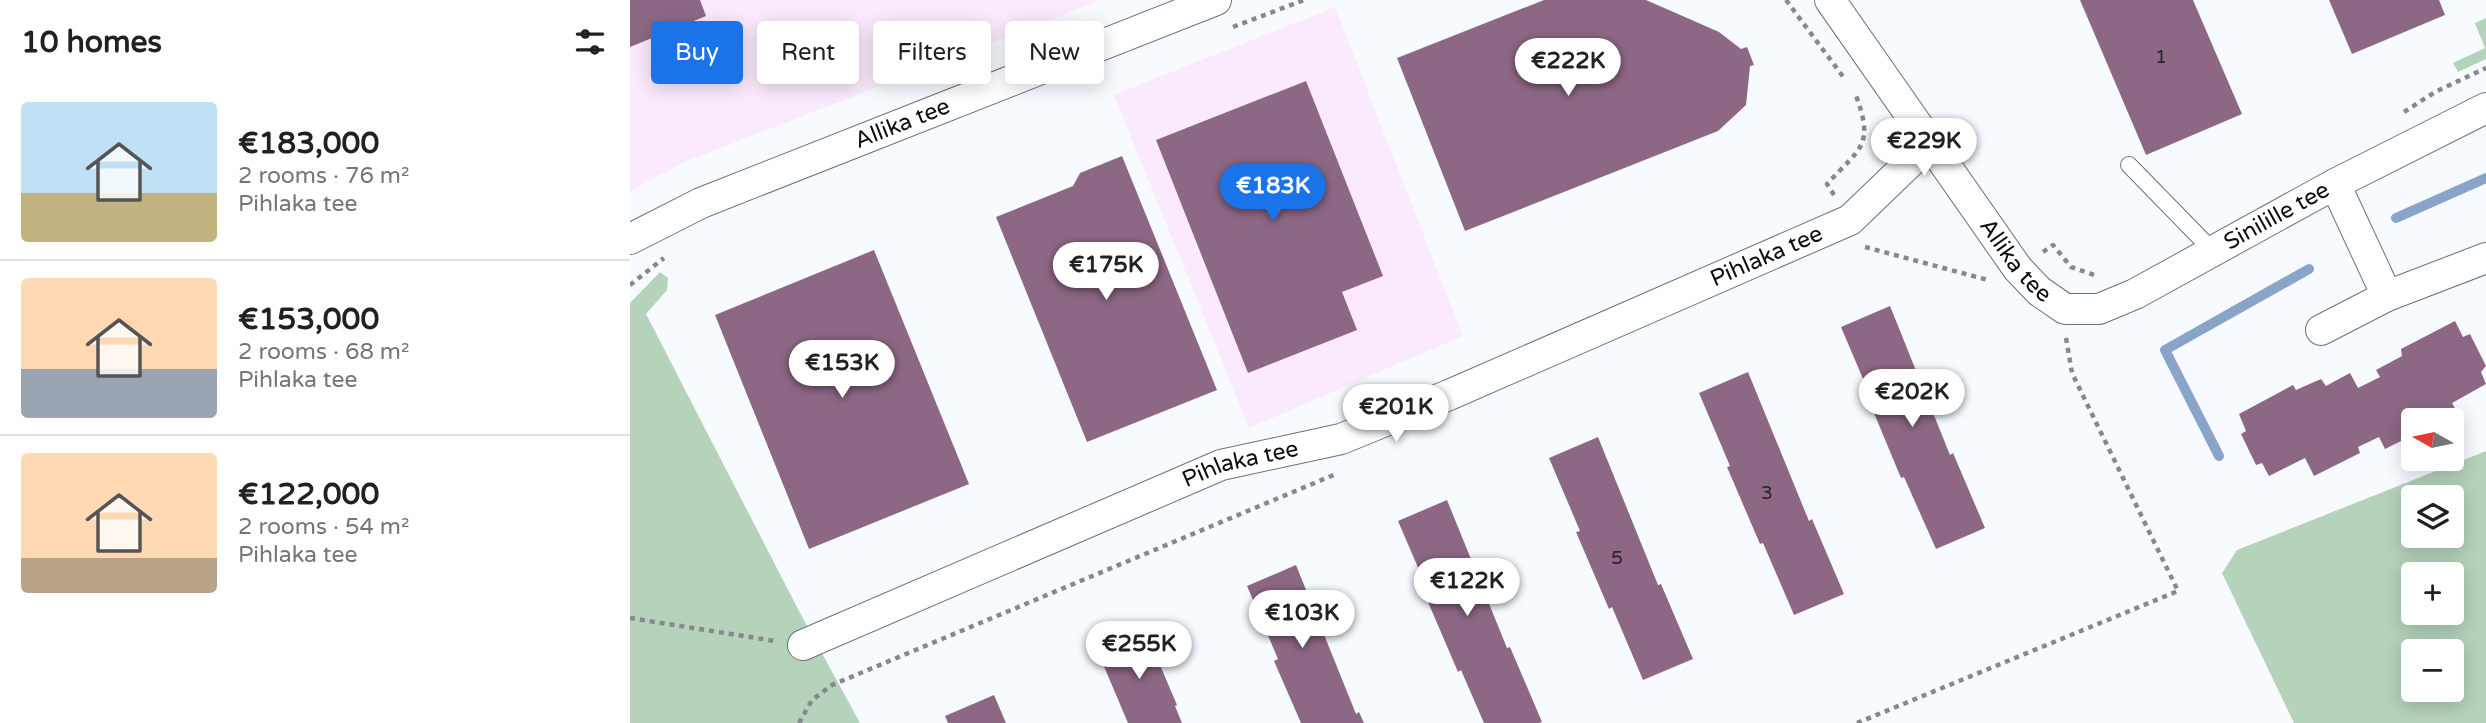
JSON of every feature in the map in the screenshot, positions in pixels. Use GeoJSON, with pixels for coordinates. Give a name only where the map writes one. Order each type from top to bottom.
{"type":"FeatureCollection","features":[{"type":"Feature","properties":{"kind":"street","name":"Allika tee"},"geometry":{"type":"LineString","coordinates":[[630,239],[701,202],[1216,0]]}},
{"type":"Feature","properties":{"kind":"street","name":"Allika tee"},"geometry":{"type":"LineString","coordinates":[[1830,0],[2018,269],[2039,291],[2065,309]]}},
{"type":"Feature","properties":{"kind":"street","name":"Sinilille tee"},"geometry":{"type":"LineString","coordinates":[[2065,309],[2099,309],[2136,294],[2335,184],[2486,108]]}},
{"type":"Feature","properties":{"kind":"street","name":"Pihlaka tee"},"geometry":{"type":"LineString","coordinates":[[803,645],[1221,465],[1298,450],[1353,434],[1850,220],[1930,143]]}},
{"type":"Feature","properties":{"kind":"street"},"geometry":{"type":"LineString","coordinates":[[2335,184],[2387,296]]}},
{"type":"Feature","properties":{"kind":"street"},"geometry":{"type":"LineString","coordinates":[[2321,330],[2387,296],[2486,258]]}},
{"type":"Feature","properties":{"kind":"lane"},"geometry":{"type":"LineString","coordinates":[[2129,165],[2213,251]]}},
{"type":"Feature","properties":{"kind":"path"},"geometry":{"type":"LineString","coordinates":[[1786,0],[1855,93],[1865,122],[1864,140],[1860,150],[1827,184],[1867,246]]}},
{"type":"Feature","properties":{"kind":"path"},"geometry":{"type":"LineString","coordinates":[[2402,113],[2435,92],[2486,68]]}},
{"type":"Feature","properties":{"kind":"path"},"geometry":{"type":"LineString","coordinates":[[1856,251],[1867,246],[1997,282],[2053,245],[2071,267],[2096,276],[2108,272]]}},
{"type":"Feature","properties":{"kind":"path"},"geometry":{"type":"LineString","coordinates":[[1857,723],[2178,591],[2072,373],[2068,357],[2065,309]]}},
{"type":"Feature","properties":{"kind":"path"},"geometry":{"type":"LineString","coordinates":[[799,723],[812,700],[832,685],[1348,469]]}},
{"type":"Feature","properties":{"kind":"path"},"geometry":{"type":"LineString","coordinates":[[630,618],[803,645]]}},
{"type":"Feature","properties":{"kind":"shaded area"},"geometry":{"type":"Polygon","coordinates":[[[630,0],[1101,0],[1047,21],[1005,21],[1005,37],[991,43],[991,21],[873,21],[873,84],[885,84],[687,161],[630,191],[630,0]]]}},
{"type":"Feature","properties":{"kind":"shaded area"},"geometry":{"type":"Polygon","coordinates":[[[1335,7],[1463,336],[1249,428],[1114,95],[1335,7]]]}},
{"type":"Feature","properties":{"kind":"green space"},"geometry":{"type":"Polygon","coordinates":[[[2486,18],[2486,59],[2458,72],[2453,63],[2485,48],[2475,23],[2486,18]]]}},
{"type":"Feature","properties":{"kind":"green space"},"geometry":{"type":"Polygon","coordinates":[[[660,272],[668,278],[667,290],[646,314],[800,613],[860,723],[630,723],[630,303],[660,272]]]}},
{"type":"Feature","properties":{"kind":"green space"},"geometry":{"type":"Polygon","coordinates":[[[2486,451],[2486,723],[2294,723],[2222,573],[2237,550],[2436,471],[2464,471],[2464,460],[2486,451]]]}},
{"type":"Feature","properties":{"kind":"building"},"geometry":{"type":"Polygon","coordinates":[[[630,0],[700,0],[706,16],[694,21],[651,21],[651,38],[630,47],[630,0]]]}},
{"type":"Feature","properties":{"kind":"building"},"geometry":{"type":"Polygon","coordinates":[[[1544,0],[1646,0],[1719,32],[1741,49],[1747,47],[1754,65],[1750,66],[1746,105],[1718,131],[1465,231],[1397,58],[1544,0]]]}},
{"type":"Feature","properties":{"kind":"building"},"geometry":{"type":"Polygon","coordinates":[[[2080,0],[2193,0],[2242,114],[2146,155],[2080,0]]]}},
{"type":"Feature","properties":{"kind":"building"},"geometry":{"type":"Polygon","coordinates":[[[2329,0],[2439,0],[2445,15],[2352,54],[2329,0]]]}},
{"type":"Feature","properties":{"kind":"building"},"geometry":{"type":"Polygon","coordinates":[[[1306,81],[1383,276],[1342,292],[1357,330],[1248,373],[1156,140],[1306,81]]]}},
{"type":"Feature","properties":{"kind":"building"},"geometry":{"type":"Polygon","coordinates":[[[1122,156],[1217,390],[1087,442],[996,217],[1073,186],[1080,173],[1122,156]]]}},
{"type":"Feature","properties":{"kind":"building"},"geometry":{"type":"Polygon","coordinates":[[[874,250],[969,484],[809,549],[715,315],[874,250]]]}},
{"type":"Feature","properties":{"kind":"building"},"geometry":{"type":"Polygon","coordinates":[[[1890,306],[1950,455],[1953,453],[1985,528],[1936,549],[1904,477],[1901,478],[1841,327],[1890,306]]]}},
{"type":"Feature","properties":{"kind":"building"},"geometry":{"type":"Polygon","coordinates":[[[2455,321],[2463,337],[2470,334],[2486,366],[2481,372],[2486,384],[2452,403],[2455,408],[2401,408],[2401,441],[2385,449],[2379,437],[2358,447],[2360,453],[2314,476],[2305,458],[2269,476],[2262,463],[2256,465],[2241,434],[2246,431],[2239,414],[2293,385],[2296,390],[2321,379],[2326,386],[2350,373],[2358,388],[2380,377],[2376,370],[2402,356],[2401,349],[2455,321]]]}},
{"type":"Feature","properties":{"kind":"building"},"geometry":{"type":"Polygon","coordinates":[[[1748,372],[1809,521],[1812,519],[1844,594],[1794,615],[1727,467],[1730,466],[1699,393],[1748,372]]]}},
{"type":"Feature","properties":{"kind":"building"},"geometry":{"type":"Polygon","coordinates":[[[1598,437],[1658,585],[1661,584],[1693,659],[1643,680],[1576,532],[1580,531],[1549,458],[1598,437]]]}},
{"type":"Feature","properties":{"kind":"building"},"geometry":{"type":"Polygon","coordinates":[[[1447,500],[1507,648],[1510,647],[1542,722],[1484,723],[1461,670],[1458,672],[1425,595],[1429,593],[1398,521],[1447,500]]]}},
{"type":"Feature","properties":{"kind":"building"},"geometry":{"type":"Polygon","coordinates":[[[1296,565],[1356,714],[1359,712],[1364,723],[1301,723],[1274,661],[1278,659],[1247,586],[1296,565]]]}},
{"type":"Feature","properties":{"kind":"building"},"geometry":{"type":"Polygon","coordinates":[[[1145,630],[1182,723],[1128,723],[1097,650],[1145,630]]]}},
{"type":"Feature","properties":{"kind":"building"},"geometry":{"type":"Polygon","coordinates":[[[994,695],[1006,723],[948,723],[945,716],[994,695]]]}},
{"type":"Feature","properties":{"kind":"waterway"},"geometry":{"type":"LineString","coordinates":[[2396,218],[2486,178]]}},
{"type":"Feature","properties":{"kind":"waterway"},"geometry":{"type":"LineString","coordinates":[[2219,456],[2165,350],[2309,269]]}}]}
